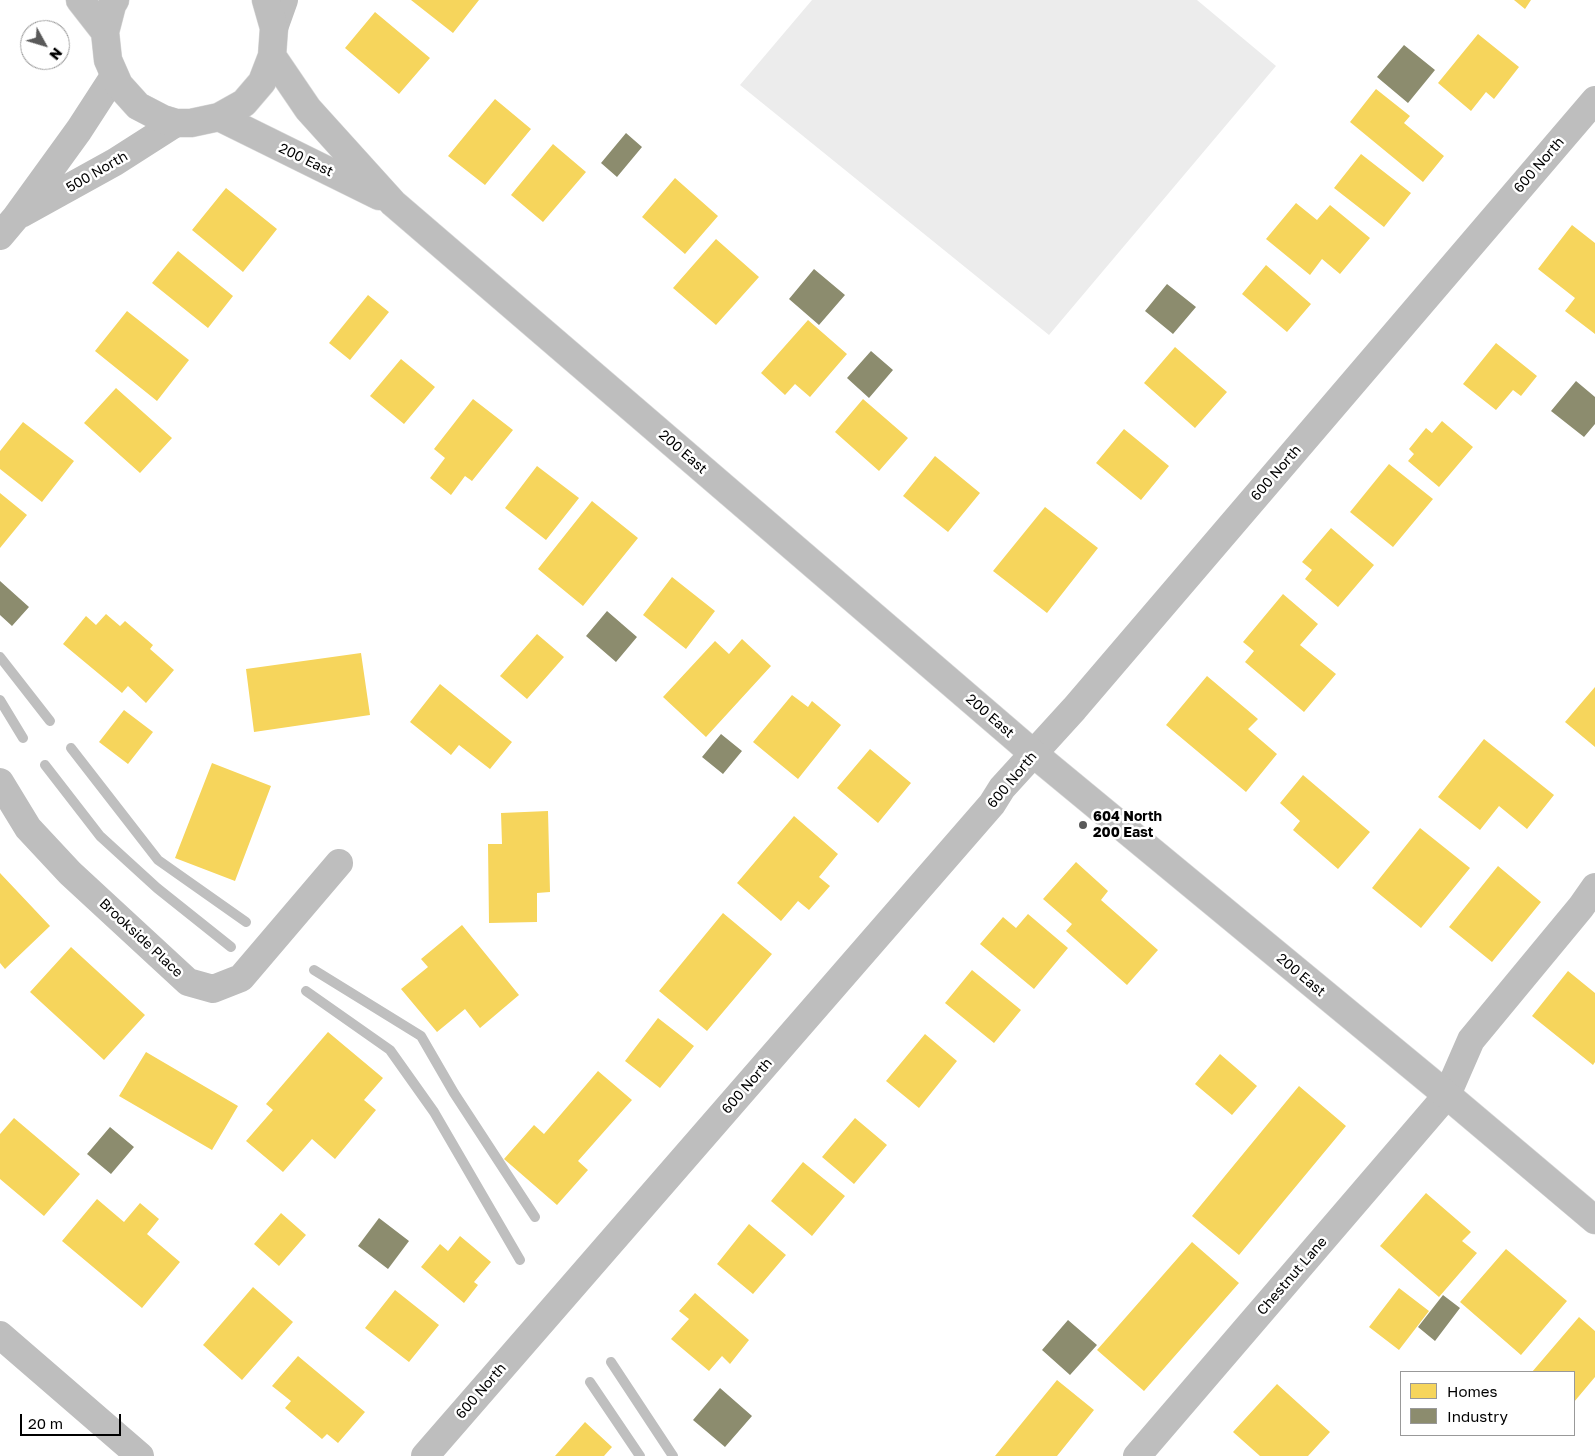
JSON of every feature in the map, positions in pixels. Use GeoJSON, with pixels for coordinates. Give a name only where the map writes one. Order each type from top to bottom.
{"type":"FeatureCollection","features":[{"type":"Feature","properties":{"kind":"street"},"geometry":{"type":"LineString","coordinates":[[80,0],[105,32]]}},
{"type":"Feature","properties":{"kind":"street"},"geometry":{"type":"LineString","coordinates":[[115,0],[105,32],[108,60],[114,76],[119,85],[138,106],[176,124],[219,117],[244,103],[262,82],[272,56],[274,28],[284,0]]}},
{"type":"Feature","properties":{"kind":"street"},"geometry":{"type":"LineString","coordinates":[[266,0],[274,28]]}},
{"type":"Feature","properties":{"kind":"street","name":"200 East"},"geometry":{"type":"LineString","coordinates":[[272,56],[308,109],[393,202],[1034,754],[1447,1095],[1595,1220]]}},
{"type":"Feature","properties":{"kind":"street","name":"500 North"},"geometry":{"type":"LineString","coordinates":[[8,227],[79,130],[114,76]]}},
{"type":"Feature","properties":{"kind":"street","name":"600 North"},"geometry":{"type":"LineString","coordinates":[[425,1456],[992,804],[1002,788],[1074,709],[1595,100]]}},
{"type":"Feature","properties":{"kind":"street","name":"200 East"},"geometry":{"type":"LineString","coordinates":[[219,117],[393,202]]}},
{"type":"Feature","properties":{"kind":"street","name":"500 North"},"geometry":{"type":"LineString","coordinates":[[8,227],[176,124]]}},
{"type":"Feature","properties":{"kind":"street","name":"Brookside Place"},"geometry":{"type":"LineString","coordinates":[[0,782],[28,828],[70,873],[188,982],[213,989],[241,978],[339,863]]}},
{"type":"Feature","properties":{"kind":"street","name":"Chestnut Lane"},"geometry":{"type":"LineString","coordinates":[[1137,1456],[1447,1095],[1471,1040],[1581,907],[1595,886]]}},
{"type":"Feature","properties":{"kind":"street"},"geometry":{"type":"LineString","coordinates":[[0,1335],[140,1456]]}},
{"type":"Feature","properties":{"kind":"shaded area"},"geometry":{"type":"Polygon","coordinates":[[[812,0],[1197,0],[1276,66],[1049,335],[740,85],[812,0]]]}},
{"type":"Feature","properties":{"kind":"building: Homes"},"geometry":{"type":"Polygon","coordinates":[[[411,0],[479,0],[453,33],[411,0]]]}},
{"type":"Feature","properties":{"kind":"building: Homes"},"geometry":{"type":"Polygon","coordinates":[[[1514,0],[1531,0],[1525,9],[1514,0]]]}},
{"type":"Feature","properties":{"kind":"building: Homes"},"geometry":{"type":"Polygon","coordinates":[[[375,12],[430,58],[399,94],[345,48],[375,12]]]}},
{"type":"Feature","properties":{"kind":"building: Homes"},"geometry":{"type":"Polygon","coordinates":[[[1478,34],[1519,67],[1494,99],[1486,92],[1471,111],[1438,83],[1478,34]]]}},
{"type":"Feature","properties":{"kind":"building: Homes"},"geometry":{"type":"Polygon","coordinates":[[[1376,89],[1410,116],[1404,123],[1444,156],[1423,182],[1350,122],[1376,89]]]}},
{"type":"Feature","properties":{"kind":"building: Homes"},"geometry":{"type":"Polygon","coordinates":[[[495,99],[531,129],[485,185],[448,156],[495,99]]]}},
{"type":"Feature","properties":{"kind":"building: Homes"},"geometry":{"type":"Polygon","coordinates":[[[553,144],[586,172],[543,222],[511,195],[553,144]]]}},
{"type":"Feature","properties":{"kind":"building: Homes"},"geometry":{"type":"Polygon","coordinates":[[[1361,154],[1411,193],[1384,227],[1334,188],[1361,154]]]}},
{"type":"Feature","properties":{"kind":"building: Homes"},"geometry":{"type":"Polygon","coordinates":[[[675,178],[718,216],[685,254],[642,217],[675,178]]]}},
{"type":"Feature","properties":{"kind":"building: Homes"},"geometry":{"type":"Polygon","coordinates":[[[226,188],[277,229],[243,272],[192,230],[226,188]]]}},
{"type":"Feature","properties":{"kind":"building: Homes"},"geometry":{"type":"Polygon","coordinates":[[[1296,203],[1317,220],[1330,205],[1370,238],[1340,274],[1322,259],[1310,275],[1266,239],[1296,203]]]}},
{"type":"Feature","properties":{"kind":"building: Homes"},"geometry":{"type":"Polygon","coordinates":[[[1572,225],[1595,243],[1595,334],[1565,311],[1575,298],[1538,269],[1572,225]]]}},
{"type":"Feature","properties":{"kind":"building: Homes"},"geometry":{"type":"Polygon","coordinates":[[[716,239],[759,277],[716,325],[673,288],[716,239]]]}},
{"type":"Feature","properties":{"kind":"building: Homes"},"geometry":{"type":"Polygon","coordinates":[[[178,251],[233,296],[208,328],[152,283],[178,251]]]}},
{"type":"Feature","properties":{"kind":"building: Homes"},"geometry":{"type":"Polygon","coordinates":[[[1266,265],[1311,304],[1287,332],[1242,294],[1266,265]]]}},
{"type":"Feature","properties":{"kind":"building: Homes"},"geometry":{"type":"Polygon","coordinates":[[[368,295],[389,312],[350,360],[329,343],[368,295]]]}},
{"type":"Feature","properties":{"kind":"building: Homes"},"geometry":{"type":"Polygon","coordinates":[[[127,311],[189,360],[157,401],[95,351],[127,311]]]}},
{"type":"Feature","properties":{"kind":"building: Homes"},"geometry":{"type":"Polygon","coordinates":[[[808,320],[847,354],[810,397],[795,384],[785,395],[761,373],[808,320]]]}},
{"type":"Feature","properties":{"kind":"building: Homes"},"geometry":{"type":"Polygon","coordinates":[[[1496,343],[1537,376],[1521,396],[1513,390],[1496,410],[1463,384],[1496,343]]]}},
{"type":"Feature","properties":{"kind":"building: Homes"},"geometry":{"type":"Polygon","coordinates":[[[1175,347],[1227,392],[1195,428],[1144,383],[1175,347]]]}},
{"type":"Feature","properties":{"kind":"building: Homes"},"geometry":{"type":"Polygon","coordinates":[[[401,359],[435,387],[404,424],[370,396],[401,359]]]}},
{"type":"Feature","properties":{"kind":"building: Homes"},"geometry":{"type":"Polygon","coordinates":[[[116,388],[172,438],[140,473],[84,423],[116,388]]]}},
{"type":"Feature","properties":{"kind":"building: Homes"},"geometry":{"type":"Polygon","coordinates":[[[473,399],[513,430],[472,481],[465,476],[451,495],[430,478],[445,458],[434,449],[473,399]]]}},
{"type":"Feature","properties":{"kind":"building: Homes"},"geometry":{"type":"Polygon","coordinates":[[[863,399],[908,438],[879,471],[835,432],[863,399]]]}},
{"type":"Feature","properties":{"kind":"building: Homes"},"geometry":{"type":"Polygon","coordinates":[[[1442,421],[1473,447],[1439,487],[1408,461],[1414,454],[1409,449],[1426,428],[1432,433],[1442,421]]]}},
{"type":"Feature","properties":{"kind":"building: Homes"},"geometry":{"type":"Polygon","coordinates":[[[23,422],[74,461],[42,502],[0,469],[0,451],[23,422]]]}},
{"type":"Feature","properties":{"kind":"building: Homes"},"geometry":{"type":"Polygon","coordinates":[[[1124,429],[1169,466],[1141,500],[1096,463],[1124,429]]]}},
{"type":"Feature","properties":{"kind":"building: Homes"},"geometry":{"type":"Polygon","coordinates":[[[935,456],[980,493],[948,532],[903,496],[935,456]]]}},
{"type":"Feature","properties":{"kind":"building: Homes"},"geometry":{"type":"Polygon","coordinates":[[[1389,464],[1433,499],[1393,547],[1350,512],[1389,464]]]}},
{"type":"Feature","properties":{"kind":"building: Homes"},"geometry":{"type":"Polygon","coordinates":[[[537,466],[579,498],[546,540],[505,508],[537,466]]]}},
{"type":"Feature","properties":{"kind":"building: Homes"},"geometry":{"type":"Polygon","coordinates":[[[0,493],[27,515],[0,548],[0,493]]]}},
{"type":"Feature","properties":{"kind":"building: Homes"},"geometry":{"type":"Polygon","coordinates":[[[592,501],[638,538],[583,606],[538,569],[592,501]]]}},
{"type":"Feature","properties":{"kind":"building: Homes"},"geometry":{"type":"Polygon","coordinates":[[[1045,507],[1098,548],[1047,613],[993,571],[1045,507]]]}},
{"type":"Feature","properties":{"kind":"building: Homes"},"geometry":{"type":"Polygon","coordinates":[[[1331,528],[1374,565],[1338,607],[1305,579],[1312,570],[1302,562],[1331,528]]]}},
{"type":"Feature","properties":{"kind":"building: Homes"},"geometry":{"type":"Polygon","coordinates":[[[672,577],[715,611],[686,649],[643,615],[672,577]]]}},
{"type":"Feature","properties":{"kind":"building: Homes"},"geometry":{"type":"Polygon","coordinates":[[[1283,594],[1318,624],[1300,645],[1336,674],[1304,712],[1245,662],[1254,651],[1243,642],[1283,594]]]}},
{"type":"Feature","properties":{"kind":"building: Homes"},"geometry":{"type":"Polygon","coordinates":[[[106,614],[120,626],[125,621],[153,645],[150,649],[174,670],[146,703],[128,686],[122,693],[63,644],[86,616],[96,625],[106,614]]]}},
{"type":"Feature","properties":{"kind":"building: Homes"},"geometry":{"type":"Polygon","coordinates":[[[537,634],[564,657],[527,699],[500,676],[537,634]]]}},
{"type":"Feature","properties":{"kind":"building: Homes"},"geometry":{"type":"Polygon","coordinates":[[[742,639],[771,666],[706,737],[663,697],[715,641],[729,654],[742,639]]]}},
{"type":"Feature","properties":{"kind":"building: Homes"},"geometry":{"type":"Polygon","coordinates":[[[361,653],[370,715],[254,732],[246,669],[361,653]]]}},
{"type":"Feature","properties":{"kind":"building: Homes"},"geometry":{"type":"Polygon","coordinates":[[[1207,676],[1258,719],[1248,729],[1277,754],[1246,792],[1166,725],[1207,676]]]}},
{"type":"Feature","properties":{"kind":"building: Homes"},"geometry":{"type":"Polygon","coordinates":[[[440,684],[512,742],[490,769],[459,745],[451,755],[410,722],[440,684]]]}},
{"type":"Feature","properties":{"kind":"building: Homes"},"geometry":{"type":"Polygon","coordinates":[[[1595,687],[1595,747],[1565,722],[1595,687]]]}},
{"type":"Feature","properties":{"kind":"building: Homes"},"geometry":{"type":"Polygon","coordinates":[[[792,695],[808,707],[812,701],[841,725],[798,779],[753,742],[792,695]]]}},
{"type":"Feature","properties":{"kind":"building: Homes"},"geometry":{"type":"Polygon","coordinates":[[[124,710],[153,732],[128,764],[99,742],[124,710]]]}},
{"type":"Feature","properties":{"kind":"building: Homes"},"geometry":{"type":"Polygon","coordinates":[[[1484,739],[1554,795],[1527,829],[1499,806],[1480,830],[1438,797],[1484,739]]]}},
{"type":"Feature","properties":{"kind":"building: Homes"},"geometry":{"type":"Polygon","coordinates":[[[870,749],[911,783],[878,823],[837,788],[870,749]]]}},
{"type":"Feature","properties":{"kind":"building: Homes"},"geometry":{"type":"Polygon","coordinates":[[[212,763],[271,786],[235,881],[175,858],[212,763]]]}},
{"type":"Feature","properties":{"kind":"building: Homes"},"geometry":{"type":"Polygon","coordinates":[[[1303,775],[1370,832],[1338,869],[1293,830],[1300,821],[1280,803],[1303,775]]]}},
{"type":"Feature","properties":{"kind":"building: Homes"},"geometry":{"type":"Polygon","coordinates":[[[548,811],[550,892],[537,893],[537,922],[489,923],[488,844],[502,844],[501,813],[548,811]]]}},
{"type":"Feature","properties":{"kind":"building: Homes"},"geometry":{"type":"Polygon","coordinates":[[[794,816],[838,854],[819,877],[830,886],[809,910],[798,901],[781,921],[737,883],[794,816]]]}},
{"type":"Feature","properties":{"kind":"building: Homes"},"geometry":{"type":"Polygon","coordinates":[[[1420,828],[1470,868],[1421,928],[1372,888],[1420,828]]]}},
{"type":"Feature","properties":{"kind":"building: Homes"},"geometry":{"type":"Polygon","coordinates":[[[1076,862],[1108,891],[1101,900],[1158,950],[1127,985],[1066,931],[1072,924],[1043,899],[1076,862]]]}},
{"type":"Feature","properties":{"kind":"building: Homes"},"geometry":{"type":"Polygon","coordinates":[[[1498,866],[1541,902],[1492,962],[1449,927],[1498,866]]]}},
{"type":"Feature","properties":{"kind":"building: Homes"},"geometry":{"type":"Polygon","coordinates":[[[0,873],[50,926],[5,969],[0,963],[0,873]]]}},
{"type":"Feature","properties":{"kind":"building: Homes"},"geometry":{"type":"Polygon","coordinates":[[[723,913],[772,954],[707,1031],[659,991],[723,913]]]}},
{"type":"Feature","properties":{"kind":"building: Homes"},"geometry":{"type":"Polygon","coordinates":[[[1028,914],[1068,948],[1034,989],[980,944],[1003,917],[1016,928],[1028,914]]]}},
{"type":"Feature","properties":{"kind":"building: Homes"},"geometry":{"type":"Polygon","coordinates":[[[462,925],[519,995],[480,1028],[465,1009],[437,1032],[401,989],[428,967],[421,959],[462,925]]]}},
{"type":"Feature","properties":{"kind":"building: Homes"},"geometry":{"type":"Polygon","coordinates":[[[71,947],[145,1015],[104,1060],[30,992],[71,947]]]}},
{"type":"Feature","properties":{"kind":"building: Homes"},"geometry":{"type":"Polygon","coordinates":[[[972,970],[1021,1010],[994,1043],[945,1003],[972,970]]]}},
{"type":"Feature","properties":{"kind":"building: Homes"},"geometry":{"type":"Polygon","coordinates":[[[1568,971],[1595,993],[1595,1062],[1593,1065],[1532,1016],[1568,971]]]}},
{"type":"Feature","properties":{"kind":"building: Homes"},"geometry":{"type":"Polygon","coordinates":[[[658,1018],[694,1046],[660,1088],[625,1061],[658,1018]]]}},
{"type":"Feature","properties":{"kind":"building: Homes"},"geometry":{"type":"Polygon","coordinates":[[[328,1032],[383,1078],[364,1100],[376,1110],[335,1159],[312,1139],[283,1172],[246,1141],[273,1110],[266,1104],[328,1032]]]}},
{"type":"Feature","properties":{"kind":"building: Homes"},"geometry":{"type":"Polygon","coordinates":[[[925,1034],[957,1061],[919,1108],[886,1081],[925,1034]]]}},
{"type":"Feature","properties":{"kind":"building: Homes"},"geometry":{"type":"Polygon","coordinates":[[[146,1052],[238,1106],[212,1150],[119,1096],[146,1052]]]}},
{"type":"Feature","properties":{"kind":"building: Homes"},"geometry":{"type":"Polygon","coordinates":[[[1220,1054],[1257,1086],[1232,1115],[1195,1084],[1220,1054]]]}},
{"type":"Feature","properties":{"kind":"building: Homes"},"geometry":{"type":"Polygon","coordinates":[[[598,1071],[632,1100],[578,1161],[588,1170],[557,1205],[504,1159],[534,1125],[544,1134],[598,1071]]]}},
{"type":"Feature","properties":{"kind":"building: Homes"},"geometry":{"type":"Polygon","coordinates":[[[1299,1086],[1346,1126],[1239,1255],[1192,1216],[1299,1086]]]}},
{"type":"Feature","properties":{"kind":"building: Homes"},"geometry":{"type":"Polygon","coordinates":[[[14,1118],[80,1174],[44,1216],[0,1179],[0,1134],[14,1118]]]}},
{"type":"Feature","properties":{"kind":"building: Homes"},"geometry":{"type":"Polygon","coordinates":[[[855,1118],[887,1145],[854,1184],[822,1157],[855,1118]]]}},
{"type":"Feature","properties":{"kind":"building: Homes"},"geometry":{"type":"Polygon","coordinates":[[[803,1162],[845,1196],[812,1236],[771,1201],[803,1162]]]}},
{"type":"Feature","properties":{"kind":"building: Homes"},"geometry":{"type":"Polygon","coordinates":[[[1426,1193],[1471,1232],[1462,1241],[1477,1253],[1439,1297],[1380,1246],[1426,1193]]]}},
{"type":"Feature","properties":{"kind":"building: Homes"},"geometry":{"type":"Polygon","coordinates":[[[97,1199],[124,1222],[140,1203],[159,1219],[147,1234],[180,1262],[142,1308],[62,1241],[97,1199]]]}},
{"type":"Feature","properties":{"kind":"building: Homes"},"geometry":{"type":"Polygon","coordinates":[[[281,1213],[306,1235],[279,1266],[254,1244],[281,1213]]]}},
{"type":"Feature","properties":{"kind":"building: Homes"},"geometry":{"type":"Polygon","coordinates":[[[749,1224],[786,1255],[753,1294],[717,1264],[749,1224]]]}},
{"type":"Feature","properties":{"kind":"building: Homes"},"geometry":{"type":"Polygon","coordinates":[[[460,1236],[491,1262],[474,1282],[478,1285],[464,1303],[421,1267],[440,1244],[448,1251],[460,1236]]]}},
{"type":"Feature","properties":{"kind":"building: Homes"},"geometry":{"type":"Polygon","coordinates":[[[1192,1242],[1239,1283],[1144,1391],[1097,1350],[1192,1242]]]}},
{"type":"Feature","properties":{"kind":"building: Homes"},"geometry":{"type":"Polygon","coordinates":[[[1506,1249],[1567,1301],[1521,1355],[1460,1302],[1506,1249]]]}},
{"type":"Feature","properties":{"kind":"building: Homes"},"geometry":{"type":"Polygon","coordinates":[[[253,1287],[293,1322],[242,1380],[203,1345],[253,1287]]]}},
{"type":"Feature","properties":{"kind":"building: Homes"},"geometry":{"type":"Polygon","coordinates":[[[1399,1288],[1429,1311],[1399,1350],[1369,1327],[1399,1288]]]}},
{"type":"Feature","properties":{"kind":"building: Homes"},"geometry":{"type":"Polygon","coordinates":[[[395,1290],[439,1325],[409,1362],[365,1328],[395,1290]]]}},
{"type":"Feature","properties":{"kind":"building: Homes"},"geometry":{"type":"Polygon","coordinates":[[[695,1293],[749,1340],[730,1364],[722,1356],[709,1371],[671,1339],[689,1319],[679,1311],[695,1293]]]}},
{"type":"Feature","properties":{"kind":"building: Homes"},"geometry":{"type":"Polygon","coordinates":[[[1579,1317],[1595,1331],[1595,1377],[1575,1401],[1575,1371],[1533,1371],[1579,1317]]]}},
{"type":"Feature","properties":{"kind":"building: Homes"},"geometry":{"type":"Polygon","coordinates":[[[298,1356],[365,1412],[338,1443],[327,1434],[322,1439],[285,1408],[291,1401],[272,1386],[298,1356]]]}},
{"type":"Feature","properties":{"kind":"building: Homes"},"geometry":{"type":"Polygon","coordinates":[[[1057,1380],[1094,1410],[1057,1456],[995,1456],[1057,1380]]]}},
{"type":"Feature","properties":{"kind":"building: Homes"},"geometry":{"type":"Polygon","coordinates":[[[1277,1384],[1330,1432],[1308,1456],[1260,1456],[1233,1432],[1277,1384]]]}},
{"type":"Feature","properties":{"kind":"building: Homes"},"geometry":{"type":"Polygon","coordinates":[[[585,1422],[612,1447],[604,1456],[555,1456],[585,1422]]]}},
{"type":"Feature","properties":{"kind":"building: Industry"},"geometry":{"type":"Polygon","coordinates":[[[1404,45],[1435,70],[1408,103],[1377,77],[1404,45]]]}},
{"type":"Feature","properties":{"kind":"building: Industry"},"geometry":{"type":"Polygon","coordinates":[[[626,133],[642,147],[617,177],[601,163],[626,133]]]}},
{"type":"Feature","properties":{"kind":"building: Industry"},"geometry":{"type":"Polygon","coordinates":[[[814,269],[845,295],[819,325],[789,299],[814,269]]]}},
{"type":"Feature","properties":{"kind":"building: Industry"},"geometry":{"type":"Polygon","coordinates":[[[1167,284],[1196,307],[1173,334],[1145,311],[1167,284]]]}},
{"type":"Feature","properties":{"kind":"building: Industry"},"geometry":{"type":"Polygon","coordinates":[[[871,351],[893,370],[869,398],[847,378],[871,351]]]}},
{"type":"Feature","properties":{"kind":"building: Industry"},"geometry":{"type":"Polygon","coordinates":[[[1576,381],[1595,397],[1595,424],[1584,437],[1551,411],[1576,381]]]}},
{"type":"Feature","properties":{"kind":"building: Industry"},"geometry":{"type":"Polygon","coordinates":[[[0,581],[29,607],[12,626],[0,615],[0,581]]]}},
{"type":"Feature","properties":{"kind":"building: Industry"},"geometry":{"type":"Polygon","coordinates":[[[607,611],[637,637],[616,662],[586,636],[607,611]]]}},
{"type":"Feature","properties":{"kind":"building: Industry"},"geometry":{"type":"Polygon","coordinates":[[[721,734],[742,751],[723,774],[702,757],[721,734]]]}},
{"type":"Feature","properties":{"kind":"building: Industry"},"geometry":{"type":"Polygon","coordinates":[[[110,1127],[134,1147],[111,1174],[87,1154],[110,1127]]]}},
{"type":"Feature","properties":{"kind":"building: Industry"},"geometry":{"type":"Polygon","coordinates":[[[379,1218],[409,1241],[388,1269],[358,1246],[379,1218]]]}},
{"type":"Feature","properties":{"kind":"building: Industry"},"geometry":{"type":"Polygon","coordinates":[[[1443,1295],[1460,1308],[1435,1341],[1418,1327],[1443,1295]]]}},
{"type":"Feature","properties":{"kind":"building: Industry"},"geometry":{"type":"Polygon","coordinates":[[[1068,1320],[1097,1345],[1070,1375],[1042,1350],[1068,1320]]]}},
{"type":"Feature","properties":{"kind":"building: Industry"},"geometry":{"type":"Polygon","coordinates":[[[720,1388],[752,1416],[725,1447],[693,1420],[720,1388]]]}},
{"type":"Feature","properties":{"kind":"waterway"},"geometry":{"type":"LineString","coordinates":[[0,657],[50,721]]}},
{"type":"Feature","properties":{"kind":"waterway"},"geometry":{"type":"LineString","coordinates":[[0,700],[23,738]]}},
{"type":"Feature","properties":{"kind":"waterway"},"geometry":{"type":"LineString","coordinates":[[71,748],[158,860],[246,922]]}},
{"type":"Feature","properties":{"kind":"waterway"},"geometry":{"type":"LineString","coordinates":[[45,765],[100,836],[157,888],[231,947]]}},
{"type":"Feature","properties":{"kind":"waterway"},"geometry":{"type":"LineString","coordinates":[[314,970],[421,1036],[454,1093],[535,1217]]}},
{"type":"Feature","properties":{"kind":"waterway"},"geometry":{"type":"LineString","coordinates":[[306,991],[390,1050],[434,1112],[520,1260]]}},
{"type":"Feature","properties":{"kind":"waterway"},"geometry":{"type":"LineString","coordinates":[[611,1362],[673,1456]]}},
{"type":"Feature","properties":{"kind":"waterway"},"geometry":{"type":"LineString","coordinates":[[590,1382],[640,1456]]}},
{"type":"Feature","properties":{"kind":"place","name":"604 North 200 East"},"geometry":{"type":"Point","coordinates":[1083,825]}}]}
